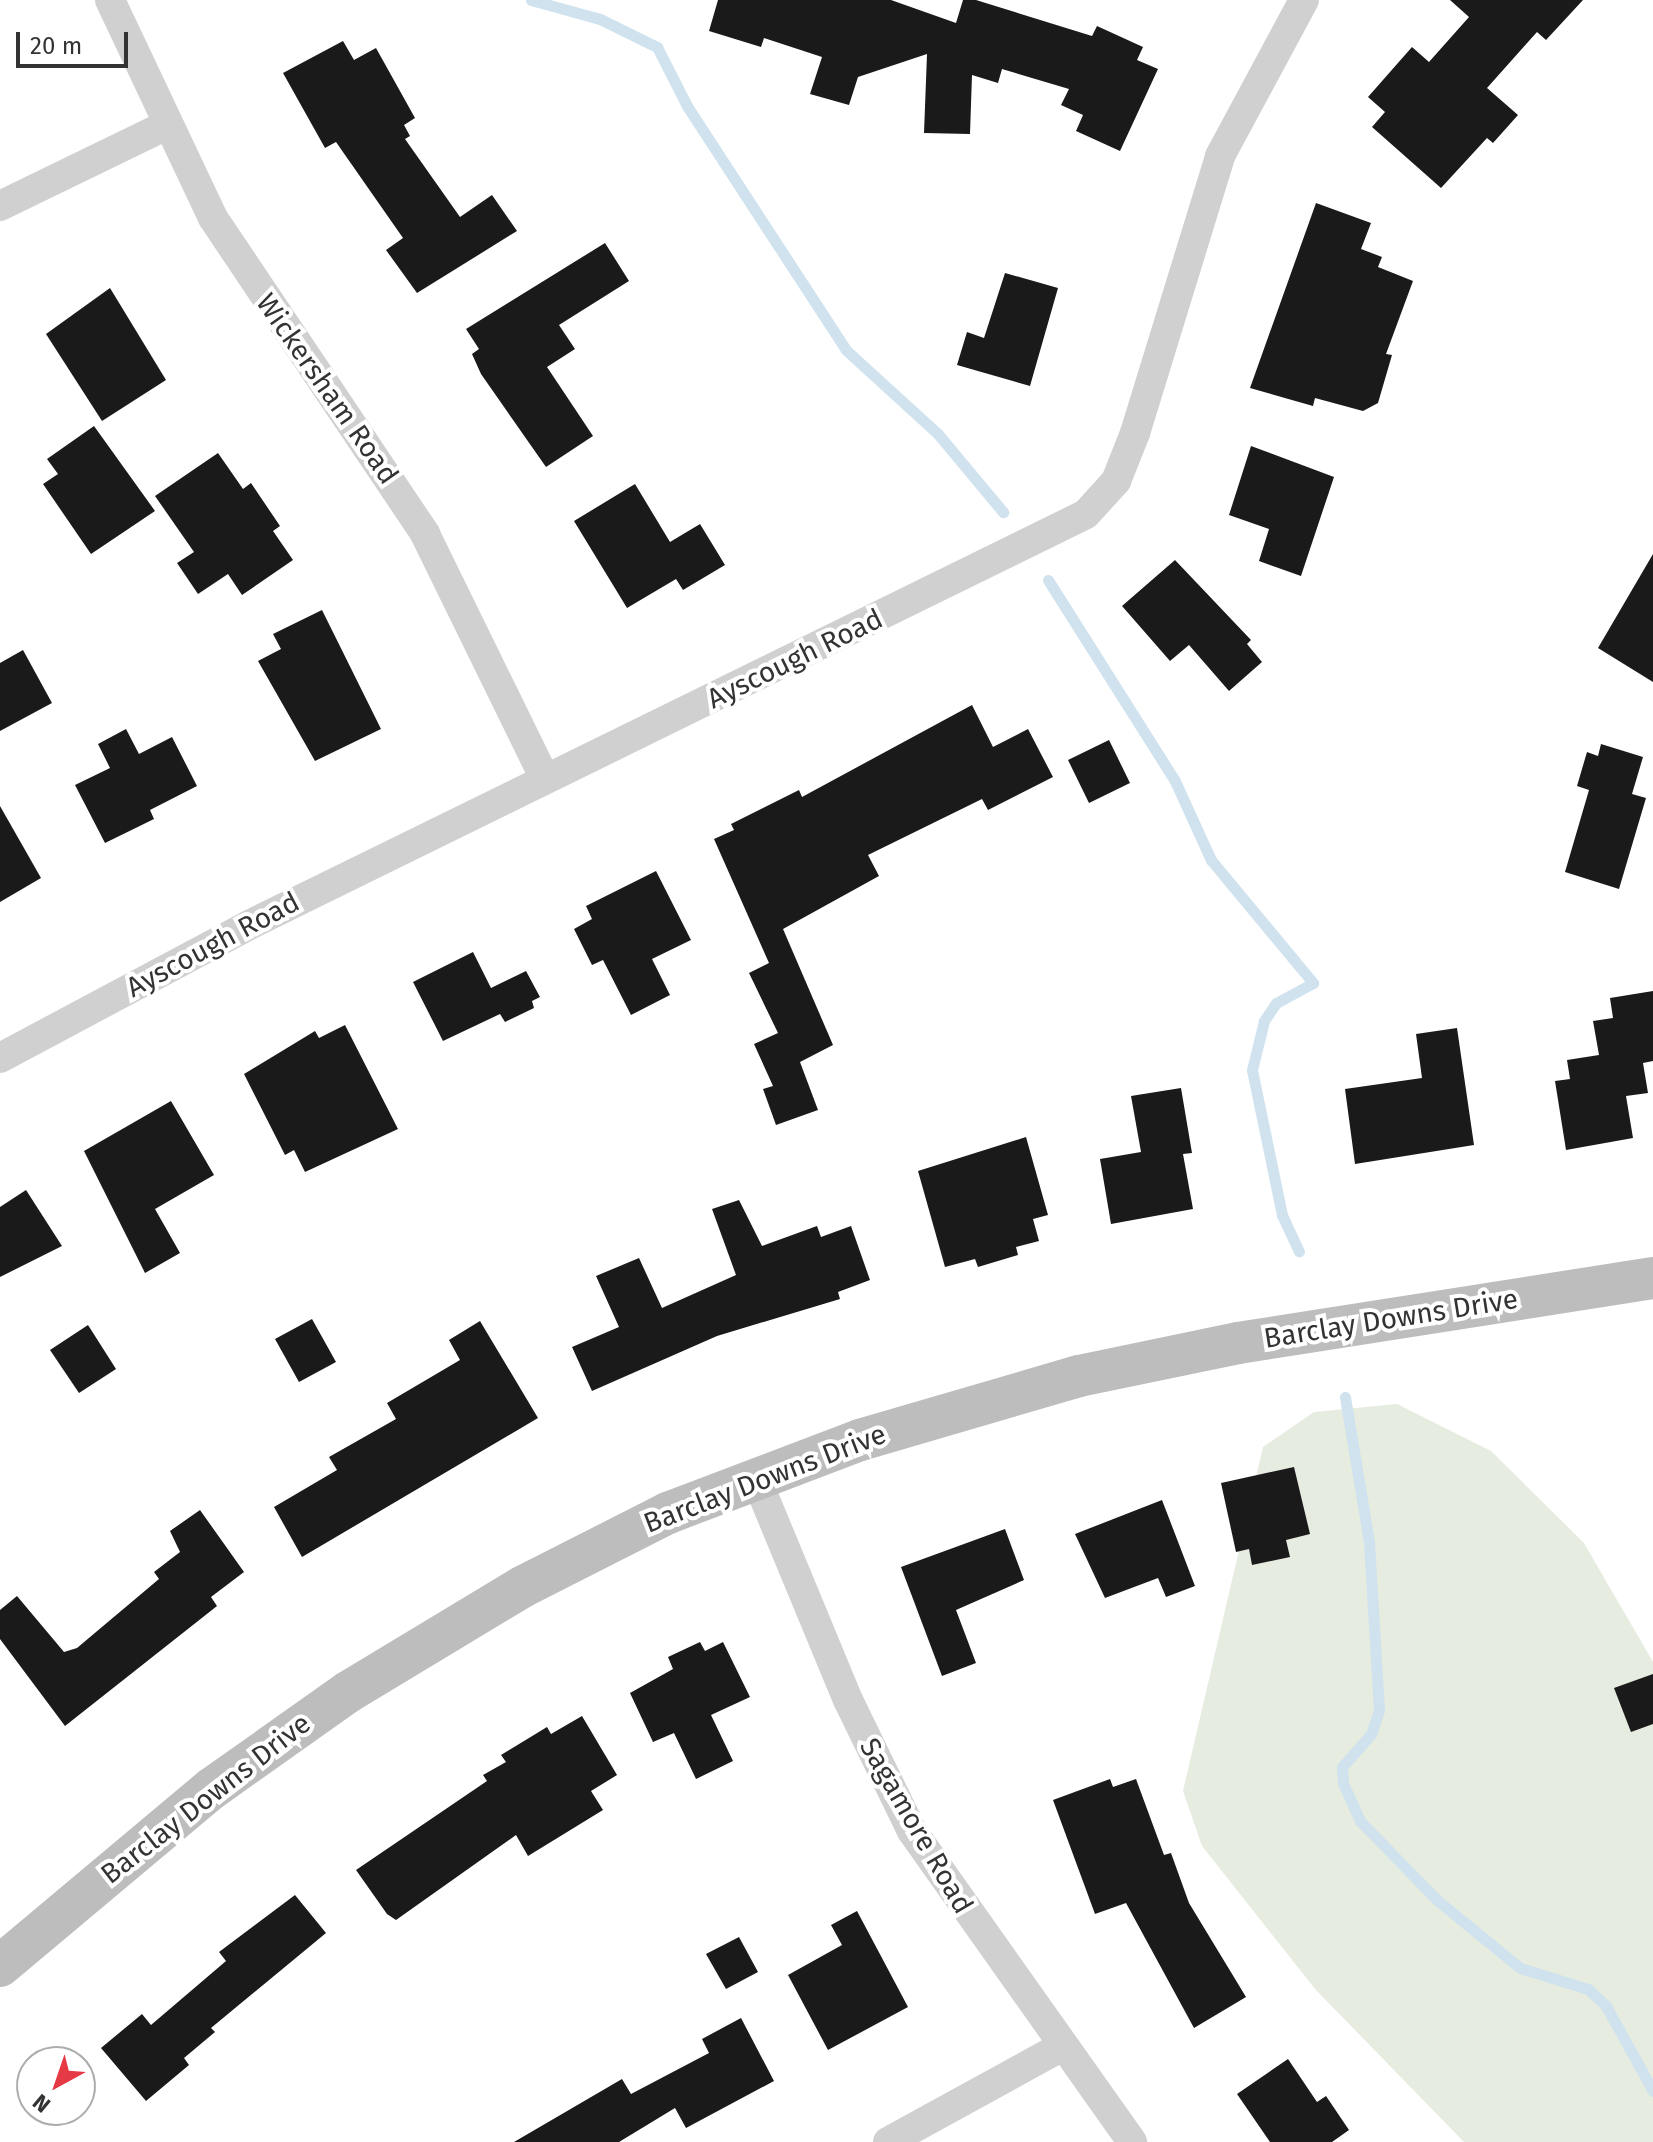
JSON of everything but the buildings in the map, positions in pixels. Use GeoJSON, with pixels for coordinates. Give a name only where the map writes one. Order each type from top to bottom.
{"type":"FeatureCollection","features":[{"type":"Feature","properties":{"kind":"street","name":"Wickersham Road"},"geometry":{"type":"LineString","coordinates":[[110,0],[165,126],[228,243],[425,534],[545,779]]}},
{"type":"Feature","properties":{"kind":"street","name":"Ayscough Road"},"geometry":{"type":"LineString","coordinates":[[0,1058],[249,925],[1070,524],[1107,494],[1135,433],[1220,156],[1299,2]]}},
{"type":"Feature","properties":{"kind":"street"},"geometry":{"type":"LineString","coordinates":[[0,206],[165,126]]}},
{"type":"Feature","properties":{"kind":"street","name":"Barclay Downs Drive"},"geometry":{"type":"LineString","coordinates":[[0,1966],[211,1789],[371,1677],[596,1547],[756,1478],[944,1413],[1139,1363],[1653,1278]]}},
{"type":"Feature","properties":{"kind":"street","name":"Sagamore Road"},"geometry":{"type":"LineString","coordinates":[[756,1478],[859,1725],[912,1831],[1061,2047],[1132,2142]]}},
{"type":"Feature","properties":{"kind":"street"},"geometry":{"type":"LineString","coordinates":[[888,2142],[1061,2047]]}},
{"type":"Feature","properties":{"kind":"shaded area"},"geometry":{"type":"Polygon","coordinates":[[[1397,1404],[1491,1451],[1584,1543],[1653,1662],[1653,2142],[1464,2142],[1315,1989],[1202,1846],[1183,1791],[1263,1447],[1314,1412],[1397,1404]]]}},
{"type":"Feature","properties":{"kind":"waterway"},"geometry":{"type":"LineString","coordinates":[[531,0],[600,19],[657,47],[687,106],[846,350],[938,434],[1003,512]]}},
{"type":"Feature","properties":{"kind":"waterway"},"geometry":{"type":"LineString","coordinates":[[1048,580],[1175,781],[1211,860],[1313,983],[1276,1003],[1264,1021],[1252,1070],[1282,1215],[1299,1251]]}},
{"type":"Feature","properties":{"kind":"waterway"},"geometry":{"type":"LineString","coordinates":[[1345,1397],[1369,1542],[1379,1710],[1371,1734],[1342,1767],[1343,1783],[1360,1821],[1437,1900],[1520,1968],[1588,1989],[1606,2006],[1653,2091]]}}]}
